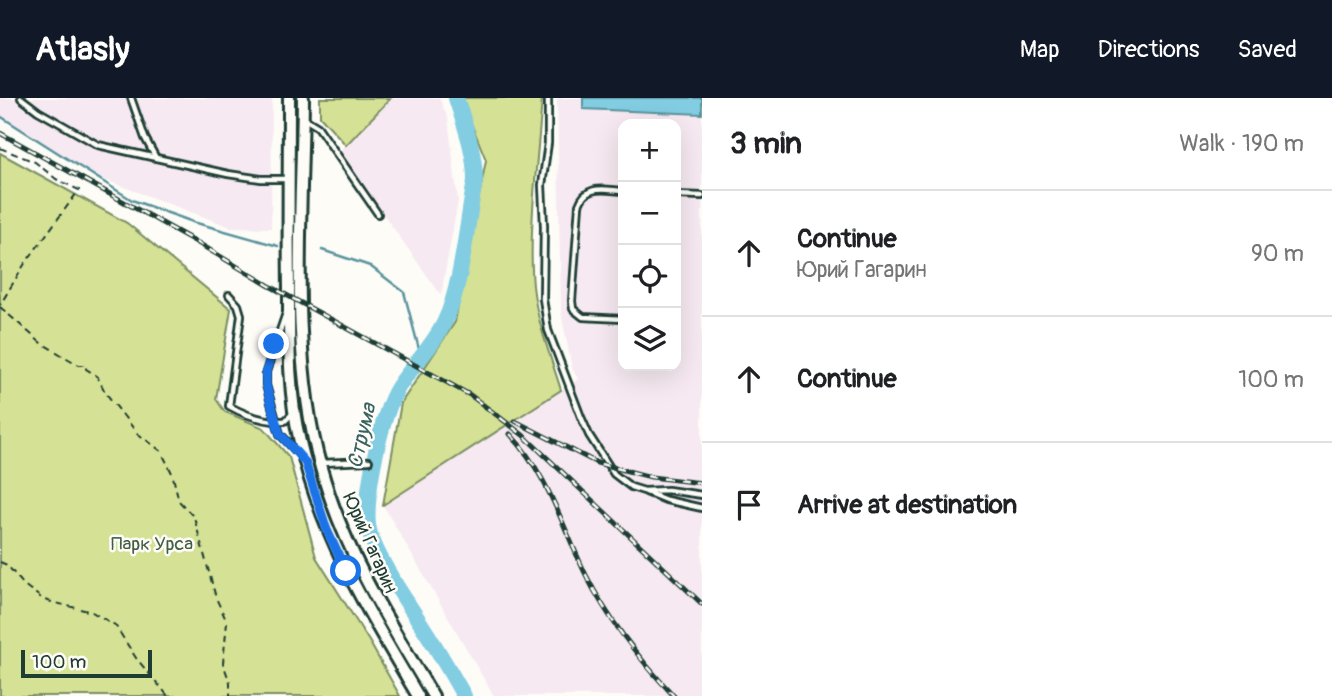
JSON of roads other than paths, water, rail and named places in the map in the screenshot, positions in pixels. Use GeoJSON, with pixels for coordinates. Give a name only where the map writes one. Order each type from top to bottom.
{"type":"FeatureCollection","features":[{"type":"Feature","properties":{"kind":"street","name":"Юрий Гагарин"},"geometry":{"type":"LineString","coordinates":[[289,98],[291,388],[305,462],[327,530],[346,571],[418,696]]}},
{"type":"Feature","properties":{"kind":"street","name":"Юрий Гагарин"},"geometry":{"type":"LineString","coordinates":[[303,98],[300,258],[303,343],[311,430],[319,463],[347,543],[381,610],[433,696]]}},
{"type":"Feature","properties":{"kind":"lane"},"geometry":{"type":"LineString","coordinates":[[21,98],[38,111],[98,145],[228,174],[261,179],[289,179]]}},
{"type":"Feature","properties":{"kind":"lane"},"geometry":{"type":"LineString","coordinates":[[131,98],[145,138],[156,159]]}},
{"type":"Feature","properties":{"kind":"lane"},"geometry":{"type":"LineString","coordinates":[[548,98],[548,143],[542,185],[543,299],[548,330],[589,435],[621,481],[666,500],[702,508]]}},
{"type":"Feature","properties":{"kind":"lane"},"geometry":{"type":"LineString","coordinates":[[302,118],[318,127],[378,214]]}},
{"type":"Feature","properties":{"kind":"lane"},"geometry":{"type":"LineString","coordinates":[[618,191],[593,189],[582,197],[579,205],[572,301],[573,309],[583,317],[618,319]]}},
{"type":"Feature","properties":{"kind":"lane"},"geometry":{"type":"LineString","coordinates":[[681,195],[702,196]]}},
{"type":"Feature","properties":{"kind":"lane"},"geometry":{"type":"LineString","coordinates":[[229,295],[239,305],[241,315],[229,406],[276,422],[285,421],[295,411]]}},
{"type":"Feature","properties":{"kind":"lane"},"geometry":{"type":"LineString","coordinates":[[289,306],[266,372],[266,385],[280,434],[305,462]]}},
{"type":"Feature","properties":{"kind":"lane"},"geometry":{"type":"LineString","coordinates":[[319,463],[369,461]]}},
{"type":"Feature","properties":{"kind":"lane"},"geometry":{"type":"LineString","coordinates":[[644,491],[668,490],[702,495]]}},
{"type":"Feature","properties":{"kind":"water"},"geometry":{"type":"Polygon","coordinates":[[[583,98],[702,98],[702,114],[583,109],[583,98]]]}},
{"type":"Feature","properties":{"kind":"waterway","name":"Струма"},"geometry":{"type":"LineString","coordinates":[[456,98],[475,170],[460,272],[445,321],[430,346],[399,386],[386,415],[371,478],[368,517],[369,530],[385,566],[464,696]]}},
{"type":"Feature","properties":{"kind":"waterway"},"geometry":{"type":"LineString","coordinates":[[0,116],[132,200],[193,222],[278,246]]}},
{"type":"Feature","properties":{"kind":"waterway"},"geometry":{"type":"LineString","coordinates":[[322,250],[370,266],[404,292],[421,357]]}},
{"type":"Feature","properties":{"kind":"railway"},"geometry":{"type":"LineString","coordinates":[[0,133],[268,285],[470,395],[523,435],[702,604]]}},
{"type":"Feature","properties":{"kind":"railway"},"geometry":{"type":"LineString","coordinates":[[515,421],[597,463],[651,477],[702,483]]}},
{"type":"Feature","properties":{"kind":"railway"},"geometry":{"type":"LineString","coordinates":[[510,434],[535,466],[586,575],[615,624],[674,696]]}},
{"type":"Feature","properties":{"kind":"park label","name":"Парк Урса"},"geometry":{"type":"Point","coordinates":[152,544]}}]}
